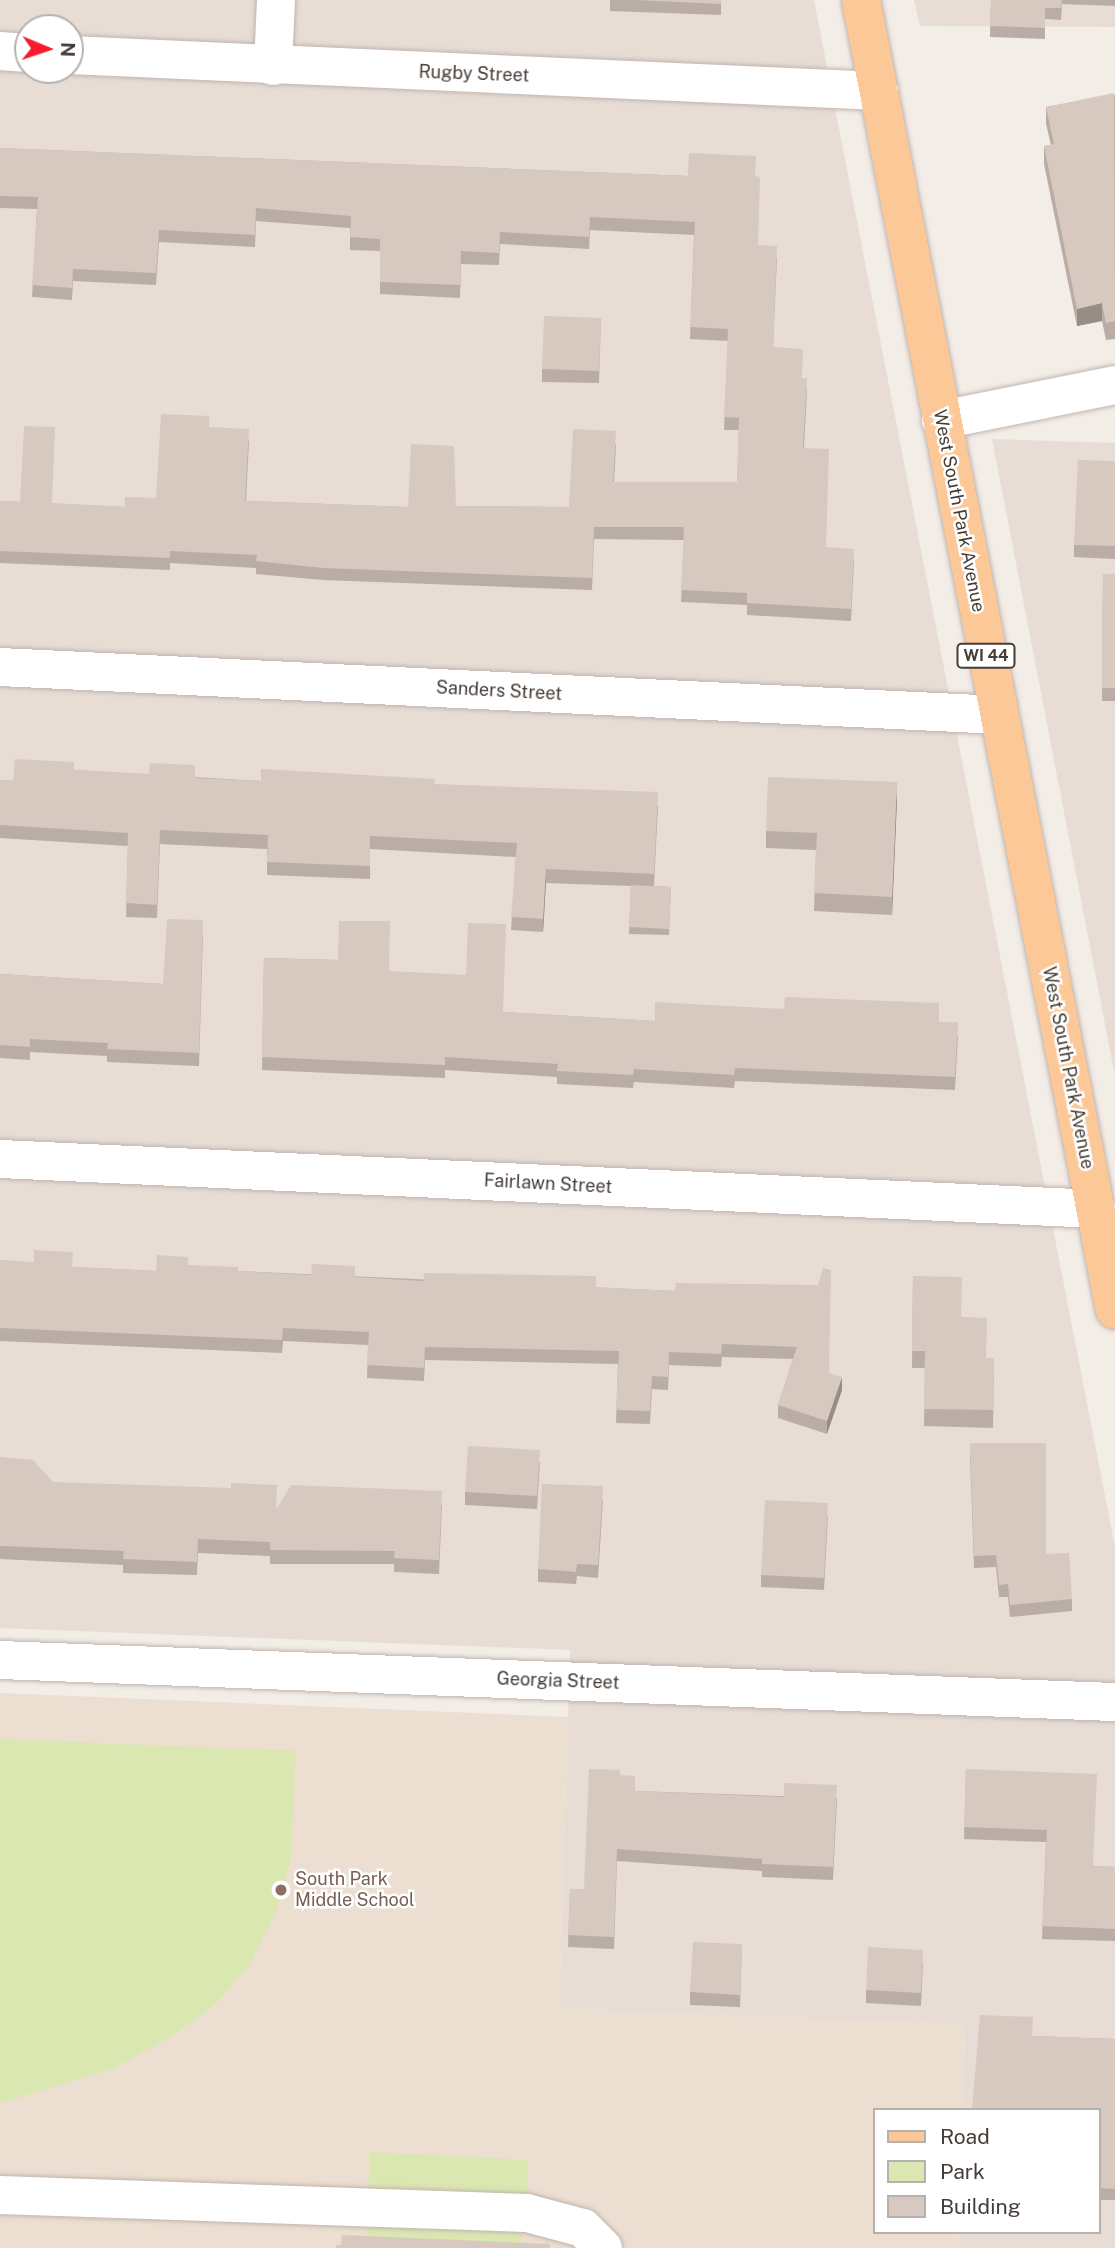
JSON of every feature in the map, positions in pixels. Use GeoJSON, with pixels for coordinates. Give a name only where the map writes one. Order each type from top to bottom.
{"type":"FeatureCollection","features":[{"type":"Feature","properties":{"kind":"main road","name":"West South Park Avenue"},"geometry":{"type":"LineString","coordinates":[[861,0],[1115,1310]]}},
{"type":"Feature","properties":{"kind":"street"},"geometry":{"type":"LineString","coordinates":[[273,66],[276,0]]}},
{"type":"Feature","properties":{"kind":"street","name":"Rugby Street"},"geometry":{"type":"LineString","coordinates":[[84,56],[879,92]]}},
{"type":"Feature","properties":{"kind":"street"},"geometry":{"type":"LineString","coordinates":[[941,420],[1115,385]]}},
{"type":"Feature","properties":{"kind":"street","name":"Sanders Street"},"geometry":{"type":"LineString","coordinates":[[0,667],[998,715]]}},
{"type":"Feature","properties":{"kind":"street","name":"Fairlawn Street"},"geometry":{"type":"LineString","coordinates":[[0,1159],[1096,1209]]}},
{"type":"Feature","properties":{"kind":"street","name":"Georgia Street"},"geometry":{"type":"LineString","coordinates":[[0,1660],[1115,1702]]}},
{"type":"Feature","properties":{"kind":"street"},"geometry":{"type":"LineString","coordinates":[[0,2194],[527,2213],[583,2228],[603,2248]]}},
{"type":"Feature","properties":{"kind":"shaded area"},"geometry":{"type":"Polygon","coordinates":[[[0,0],[814,0],[1115,1547],[1115,2248],[959,2248],[960,2234],[1101,2234],[1101,2108],[963,2108],[965,2025],[559,2009],[570,1650],[0,1628],[0,0]]]}},
{"type":"Feature","properties":{"kind":"shaded area"},"geometry":{"type":"Polygon","coordinates":[[[914,0],[1115,0],[1115,27],[920,26],[914,0]]]}},
{"type":"Feature","properties":{"kind":"shaded area"},"geometry":{"type":"Polygon","coordinates":[[[992,439],[1115,443],[1115,1076],[992,439]]]}},
{"type":"Feature","properties":{"kind":"shaded area","name":"South Park Middle School"},"geometry":{"type":"Polygon","coordinates":[[[0,1693],[568,1717],[559,2009],[965,2025],[963,2108],[874,2108],[874,2234],[960,2234],[959,2248],[0,2248],[0,1693]]]}},
{"type":"Feature","properties":{"kind":"green space"},"geometry":{"type":"Polygon","coordinates":[[[0,1739],[296,1751],[291,1858],[276,1912],[250,1964],[217,2003],[174,2035],[113,2069],[0,2103],[0,1739]]]}},
{"type":"Feature","properties":{"kind":"green space"},"geometry":{"type":"Polygon","coordinates":[[[370,2152],[528,2160],[527,2213],[519,2248],[366,2248],[370,2152]]]}},
{"type":"Feature","properties":{"kind":"building"},"geometry":{"type":"Polygon","coordinates":[[[635,0],[721,0],[721,4],[635,0]]]}},
{"type":"Feature","properties":{"kind":"building"},"geometry":{"type":"Polygon","coordinates":[[[991,0],[1062,0],[1061,8],[1045,8],[1045,28],[990,26],[991,0]]]}},
{"type":"Feature","properties":{"kind":"building"},"geometry":{"type":"Polygon","coordinates":[[[1114,93],[1115,321],[1106,323],[1102,303],[1077,309],[1044,146],[1054,144],[1046,107],[1114,93]]]}},
{"type":"Feature","properties":{"kind":"building"},"geometry":{"type":"Polygon","coordinates":[[[0,148],[688,176],[689,153],[756,156],[755,176],[760,177],[758,245],[777,246],[773,347],[803,349],[802,378],[807,378],[803,448],[829,449],[826,547],[854,549],[851,609],[747,603],[747,593],[681,590],[684,527],[594,527],[592,578],[323,568],[256,561],[257,555],[170,551],[170,558],[0,551],[0,501],[20,502],[24,426],[55,427],[52,503],[125,507],[125,497],[156,498],[161,414],[209,416],[209,427],[249,429],[245,501],[408,507],[411,444],[454,446],[456,506],[569,507],[573,429],[616,431],[613,482],[737,482],[739,418],[724,417],[728,329],[690,327],[695,222],[590,217],[589,237],[500,232],[499,253],[461,251],[460,285],[380,282],[380,239],[350,237],[351,216],[256,208],[255,235],[159,230],[156,273],[73,269],[72,288],[32,285],[38,197],[0,196],[0,148]]]}},
{"type":"Feature","properties":{"kind":"building"},"geometry":{"type":"Polygon","coordinates":[[[544,316],[601,318],[599,371],[542,369],[544,316]]]}},
{"type":"Feature","properties":{"kind":"building"},"geometry":{"type":"Polygon","coordinates":[[[1078,460],[1115,461],[1115,546],[1074,545],[1078,460]]]}},
{"type":"Feature","properties":{"kind":"building"},"geometry":{"type":"Polygon","coordinates":[[[1103,574],[1115,574],[1115,688],[1102,688],[1103,574]]]}},
{"type":"Feature","properties":{"kind":"building"},"geometry":{"type":"Polygon","coordinates":[[[15,759],[74,762],[74,770],[149,774],[150,763],[195,765],[195,778],[261,781],[261,769],[435,779],[434,784],[658,792],[654,874],[546,869],[543,919],[511,917],[517,843],[370,836],[370,866],[267,862],[268,835],[160,830],[157,905],[126,903],[128,833],[0,825],[0,780],[13,781],[15,759]]]}},
{"type":"Feature","properties":{"kind":"building"},"geometry":{"type":"Polygon","coordinates":[[[768,777],[897,782],[892,897],[814,893],[817,833],[766,831],[768,777]]]}},
{"type":"Feature","properties":{"kind":"building"},"geometry":{"type":"Polygon","coordinates":[[[631,885],[671,887],[669,929],[629,927],[631,885]]]}},
{"type":"Feature","properties":{"kind":"building"},"geometry":{"type":"Polygon","coordinates":[[[167,919],[203,920],[199,1053],[107,1049],[108,1043],[30,1039],[30,1047],[0,1045],[0,974],[163,984],[167,919]]]}},
{"type":"Feature","properties":{"kind":"building"},"geometry":{"type":"Polygon","coordinates":[[[339,921],[390,921],[389,971],[466,975],[468,923],[506,924],[503,1012],[655,1021],[655,1002],[784,1009],[785,997],[939,1003],[939,1022],[958,1022],[955,1077],[735,1068],[734,1075],[634,1069],[633,1075],[557,1071],[558,1064],[445,1057],[445,1065],[262,1057],[264,958],[338,960],[339,921]]]}},
{"type":"Feature","properties":{"kind":"building"},"geometry":{"type":"Polygon","coordinates":[[[34,1250],[73,1252],[72,1267],[156,1271],[157,1255],[188,1257],[188,1265],[238,1267],[238,1271],[311,1275],[312,1264],[355,1266],[355,1277],[424,1281],[424,1273],[596,1276],[596,1287],[675,1291],[676,1283],[818,1285],[823,1268],[831,1270],[829,1373],[842,1377],[827,1421],[778,1405],[797,1347],[722,1344],[721,1354],[669,1352],[668,1377],[652,1376],[650,1411],[616,1410],[619,1351],[425,1347],[424,1368],[367,1365],[369,1332],[283,1328],[282,1340],[0,1328],[0,1260],[34,1262],[34,1250]]]}},
{"type":"Feature","properties":{"kind":"building"},"geometry":{"type":"Polygon","coordinates":[[[913,1276],[962,1277],[961,1317],[987,1318],[986,1358],[994,1358],[993,1410],[924,1409],[925,1351],[912,1351],[913,1276]]]}},
{"type":"Feature","properties":{"kind":"building"},"geometry":{"type":"Polygon","coordinates":[[[970,1443],[1046,1443],[1046,1554],[1069,1553],[1072,1599],[1010,1605],[1008,1584],[999,1585],[996,1555],[974,1556],[970,1443]]]}},
{"type":"Feature","properties":{"kind":"building"},"geometry":{"type":"Polygon","coordinates":[[[468,1446],[540,1450],[537,1496],[465,1492],[468,1446]]]}},
{"type":"Feature","properties":{"kind":"building"},"geometry":{"type":"Polygon","coordinates":[[[0,1457],[33,1460],[53,1482],[231,1488],[231,1483],[277,1485],[276,1510],[291,1485],[442,1491],[439,1560],[394,1558],[395,1551],[270,1550],[270,1542],[198,1539],[197,1562],[123,1559],[124,1551],[0,1546],[0,1457]]]}},
{"type":"Feature","properties":{"kind":"building"},"geometry":{"type":"Polygon","coordinates":[[[542,1484],[603,1486],[598,1565],[577,1564],[576,1572],[538,1569],[542,1484]]]}},
{"type":"Feature","properties":{"kind":"building"},"geometry":{"type":"Polygon","coordinates":[[[765,1500],[828,1503],[824,1578],[761,1575],[765,1500]]]}},
{"type":"Feature","properties":{"kind":"building"},"geometry":{"type":"Polygon","coordinates":[[[589,1769],[620,1770],[620,1775],[635,1776],[635,1791],[784,1797],[784,1783],[837,1785],[833,1867],[762,1864],[762,1859],[617,1849],[614,1937],[568,1935],[570,1889],[584,1889],[589,1769]]]}},
{"type":"Feature","properties":{"kind":"building"},"geometry":{"type":"Polygon","coordinates":[[[966,1769],[1097,1774],[1093,1866],[1115,1867],[1115,1929],[1042,1926],[1047,1830],[964,1827],[966,1769]]]}},
{"type":"Feature","properties":{"kind":"building"},"geometry":{"type":"Polygon","coordinates":[[[693,1942],[742,1944],[740,1995],[690,1992],[693,1942]]]}},
{"type":"Feature","properties":{"kind":"building"},"geometry":{"type":"Polygon","coordinates":[[[868,1947],[923,1950],[921,1993],[866,1990],[868,1947]]]}},
{"type":"Feature","properties":{"kind":"building"},"geometry":{"type":"Polygon","coordinates":[[[980,2015],[1033,2017],[1032,2036],[1115,2039],[1115,2189],[1101,2188],[1101,2108],[972,2108],[980,2015]]]}},
{"type":"Feature","properties":{"kind":"building"},"geometry":{"type":"Polygon","coordinates":[[[342,2235],[550,2244],[550,2248],[336,2248],[336,2245],[341,2245],[342,2235]]]}},
{"type":"Feature","properties":{"kind":"place","name":"South Park Middle School"},"geometry":{"type":"Point","coordinates":[281,1890]}}]}
